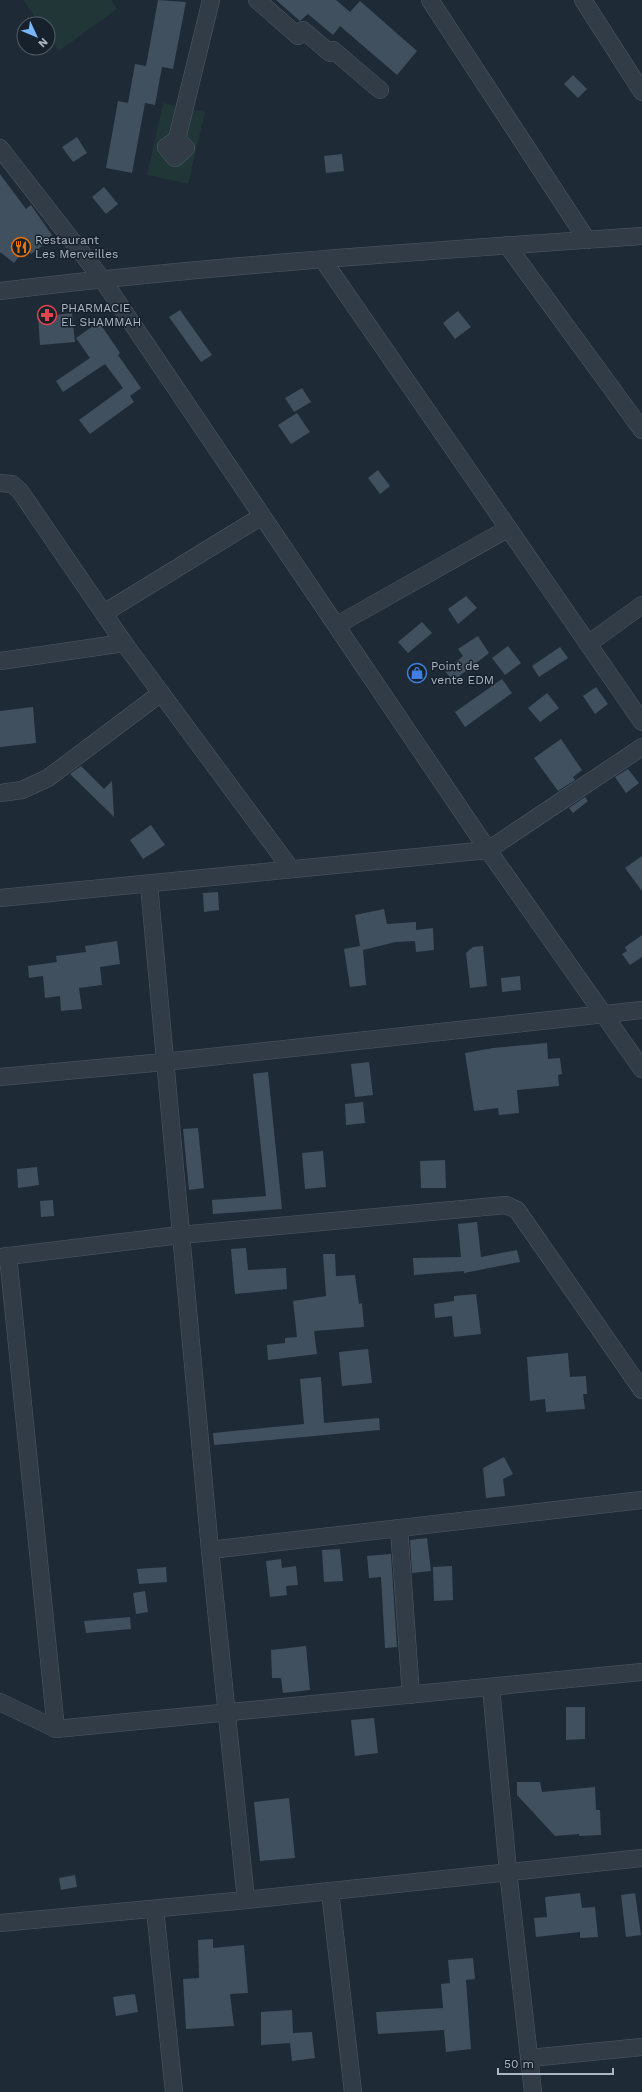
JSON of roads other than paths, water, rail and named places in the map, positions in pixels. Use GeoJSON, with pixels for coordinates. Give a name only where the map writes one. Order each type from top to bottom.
{"type":"FeatureCollection","features":[{"type":"Feature","properties":{"kind":"street"},"geometry":{"type":"LineString","coordinates":[[166,144],[210,0]]}},
{"type":"Feature","properties":{"kind":"street"},"geometry":{"type":"LineString","coordinates":[[257,0],[298,36],[303,30],[330,53],[333,50],[380,90]]}},
{"type":"Feature","properties":{"kind":"street"},"geometry":{"type":"LineString","coordinates":[[430,0],[587,240]]}},
{"type":"Feature","properties":{"kind":"street"},"geometry":{"type":"LineString","coordinates":[[583,0],[642,92]]}},
{"type":"Feature","properties":{"kind":"street"},"geometry":{"type":"LineString","coordinates":[[0,148],[102,279],[488,850],[642,1069]]}},
{"type":"Feature","properties":{"kind":"street"},"geometry":{"type":"LineString","coordinates":[[0,292],[102,279],[507,245],[642,236]]}},
{"type":"Feature","properties":{"kind":"street"},"geometry":{"type":"LineString","coordinates":[[507,245],[642,430]]}},
{"type":"Feature","properties":{"kind":"street"},"geometry":{"type":"LineString","coordinates":[[323,260],[642,722]]}},
{"type":"Feature","properties":{"kind":"street"},"geometry":{"type":"LineString","coordinates":[[0,483],[12,484],[20,491],[124,643],[291,869]]}},
{"type":"Feature","properties":{"kind":"street"},"geometry":{"type":"LineString","coordinates":[[104,613],[262,516]]}},
{"type":"Feature","properties":{"kind":"street"},"geometry":{"type":"LineString","coordinates":[[337,625],[507,528]]}},
{"type":"Feature","properties":{"kind":"street"},"geometry":{"type":"LineString","coordinates":[[588,644],[642,605]]}},
{"type":"Feature","properties":{"kind":"street"},"geometry":{"type":"LineString","coordinates":[[0,661],[124,643]]}},
{"type":"Feature","properties":{"kind":"street"},"geometry":{"type":"LineString","coordinates":[[0,793],[22,790],[48,778],[160,693]]}},
{"type":"Feature","properties":{"kind":"street"},"geometry":{"type":"LineString","coordinates":[[0,898],[149,885],[291,869],[488,850],[642,747]]}},
{"type":"Feature","properties":{"kind":"street"},"geometry":{"type":"LineString","coordinates":[[149,885],[164,1062],[210,1550],[246,1900]]}},
{"type":"Feature","properties":{"kind":"street"},"geometry":{"type":"LineString","coordinates":[[0,1077],[164,1062],[642,1010]]}},
{"type":"Feature","properties":{"kind":"street"},"geometry":{"type":"LineString","coordinates":[[56,1729],[4,1256],[180,1235],[499,1204],[512,1206],[642,1390]]}},
{"type":"Feature","properties":{"kind":"street"},"geometry":{"type":"LineString","coordinates":[[210,1550],[642,1500]]}},
{"type":"Feature","properties":{"kind":"street"},"geometry":{"type":"LineString","coordinates":[[399,1528],[411,1695]]}},
{"type":"Feature","properties":{"kind":"street"},"geometry":{"type":"LineString","coordinates":[[0,1702],[56,1729],[227,1714],[642,1672]]}},
{"type":"Feature","properties":{"kind":"street"},"geometry":{"type":"LineString","coordinates":[[491,1687],[508,1871],[534,2092]]}},
{"type":"Feature","properties":{"kind":"street"},"geometry":{"type":"LineString","coordinates":[[0,1923],[155,1910],[508,1871],[642,1858]]}},
{"type":"Feature","properties":{"kind":"street"},"geometry":{"type":"LineString","coordinates":[[330,1891],[353,2092]]}},
{"type":"Feature","properties":{"kind":"street"},"geometry":{"type":"LineString","coordinates":[[155,1910],[174,2092]]}},
{"type":"Feature","properties":{"kind":"street"},"geometry":{"type":"LineString","coordinates":[[530,2058],[642,2047]]}},
{"type":"Feature","properties":{"kind":"place","name":"Restaurant Les Merveilles"},"geometry":{"type":"Point","coordinates":[21,247]}},
{"type":"Feature","properties":{"kind":"place","name":"PHARMACIE EL SHAMMAH"},"geometry":{"type":"Point","coordinates":[47,315]}},
{"type":"Feature","properties":{"kind":"place","name":"Point de vente EDM"},"geometry":{"type":"Point","coordinates":[417,673]}}]}
